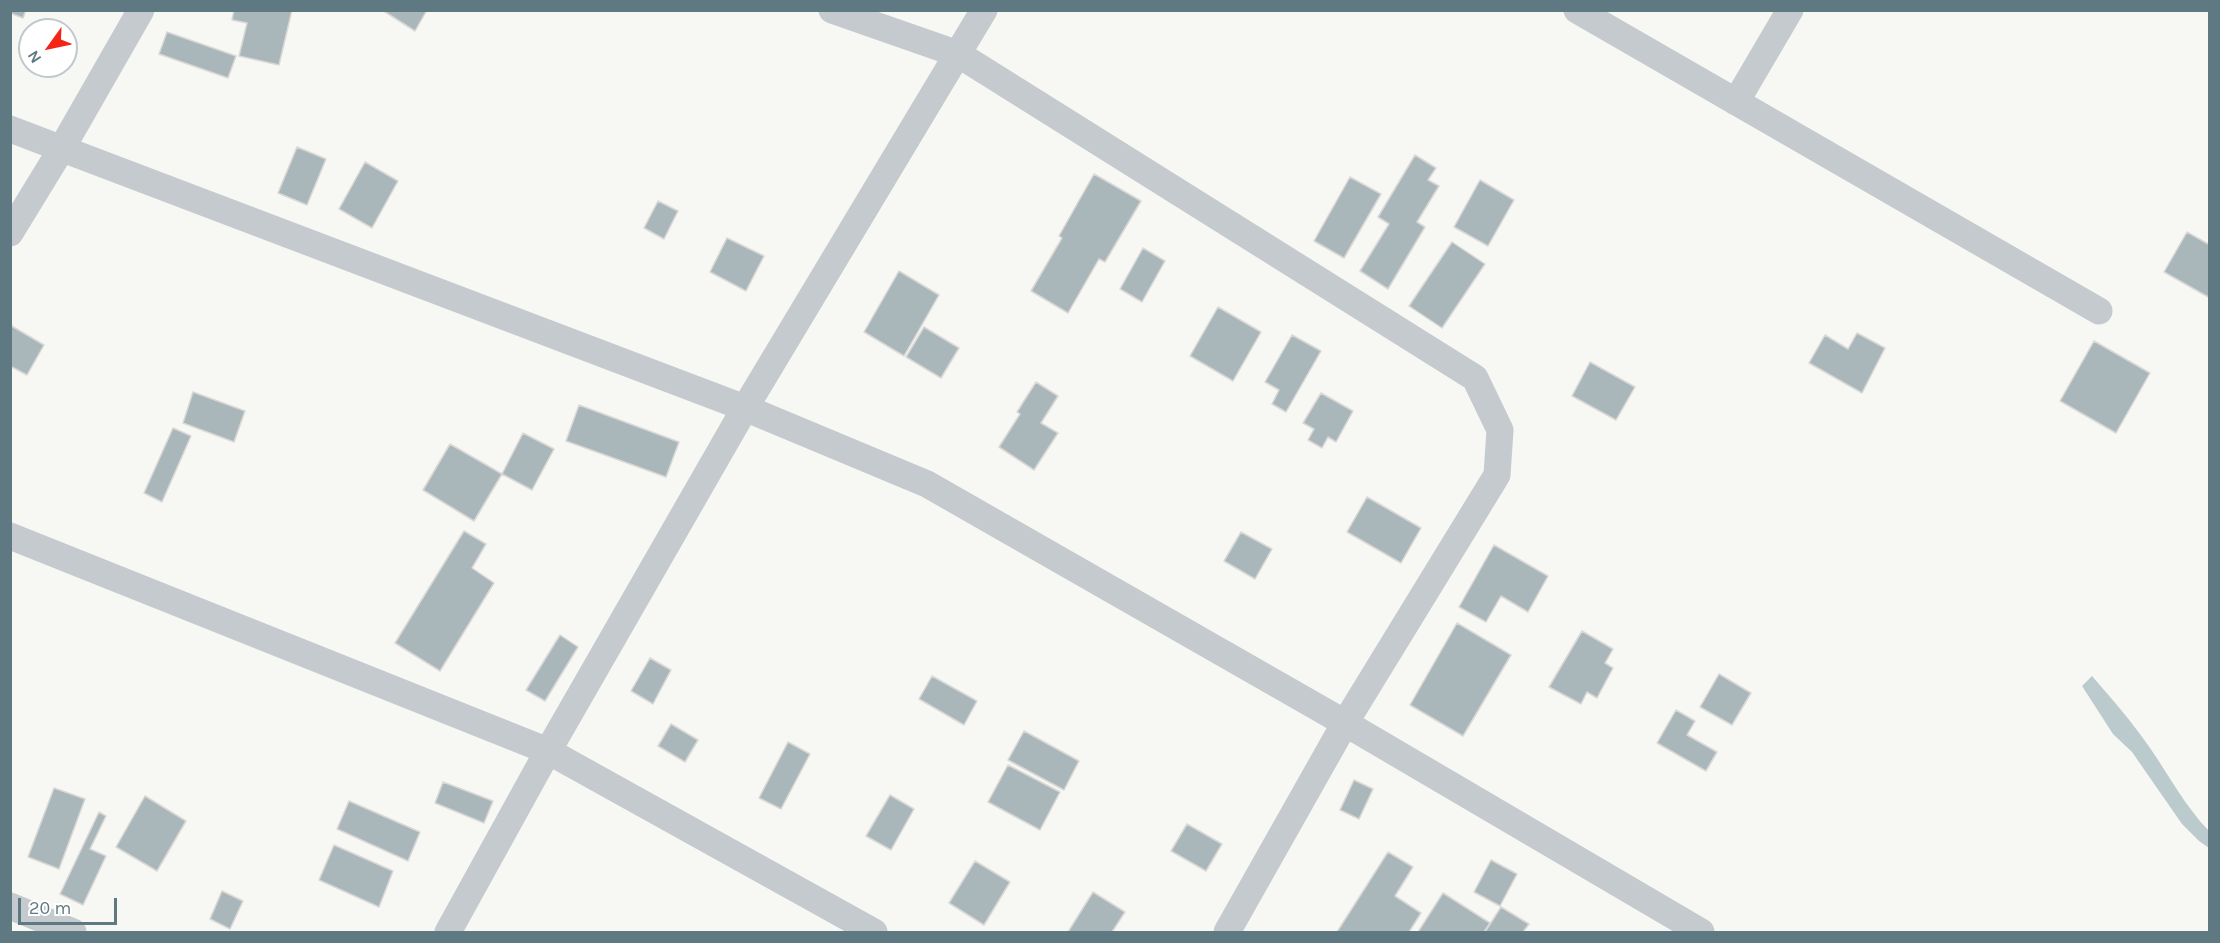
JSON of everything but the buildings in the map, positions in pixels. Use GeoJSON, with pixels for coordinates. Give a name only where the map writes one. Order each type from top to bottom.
{"type":"FeatureCollection","features":[{"type":"Feature","properties":{"kind":"street"},"geometry":{"type":"LineString","coordinates":[[10,233],[141,10]]}},
{"type":"Feature","properties":{"kind":"street"},"geometry":{"type":"LineString","coordinates":[[832,10],[958,54],[1475,378],[1500,430],[1497,474],[1345,723],[1227,933]]}},
{"type":"Feature","properties":{"kind":"street"},"geometry":{"type":"LineString","coordinates":[[448,933],[548,751],[745,408],[984,10]]}},
{"type":"Feature","properties":{"kind":"street"},"geometry":{"type":"LineString","coordinates":[[1577,10],[2099,311]]}},
{"type":"Feature","properties":{"kind":"street"},"geometry":{"type":"LineString","coordinates":[[1736,102],[1790,10]]}},
{"type":"Feature","properties":{"kind":"street"},"geometry":{"type":"LineString","coordinates":[[10,129],[745,408],[927,484],[1345,723],[1701,933]]}},
{"type":"Feature","properties":{"kind":"street"},"geometry":{"type":"LineString","coordinates":[[10,536],[548,751],[874,933]]}},
{"type":"Feature","properties":{"kind":"street"},"geometry":{"type":"LineString","coordinates":[[10,906],[73,933]]}},
{"type":"Feature","properties":{"kind":"shaded area"},"geometry":{"type":"Polygon","coordinates":[[[2092,676],[2137,729],[2185,801],[2209,831],[2209,848],[2182,824],[2132,752],[2113,734],[2082,686],[2092,676]]]}}]}
